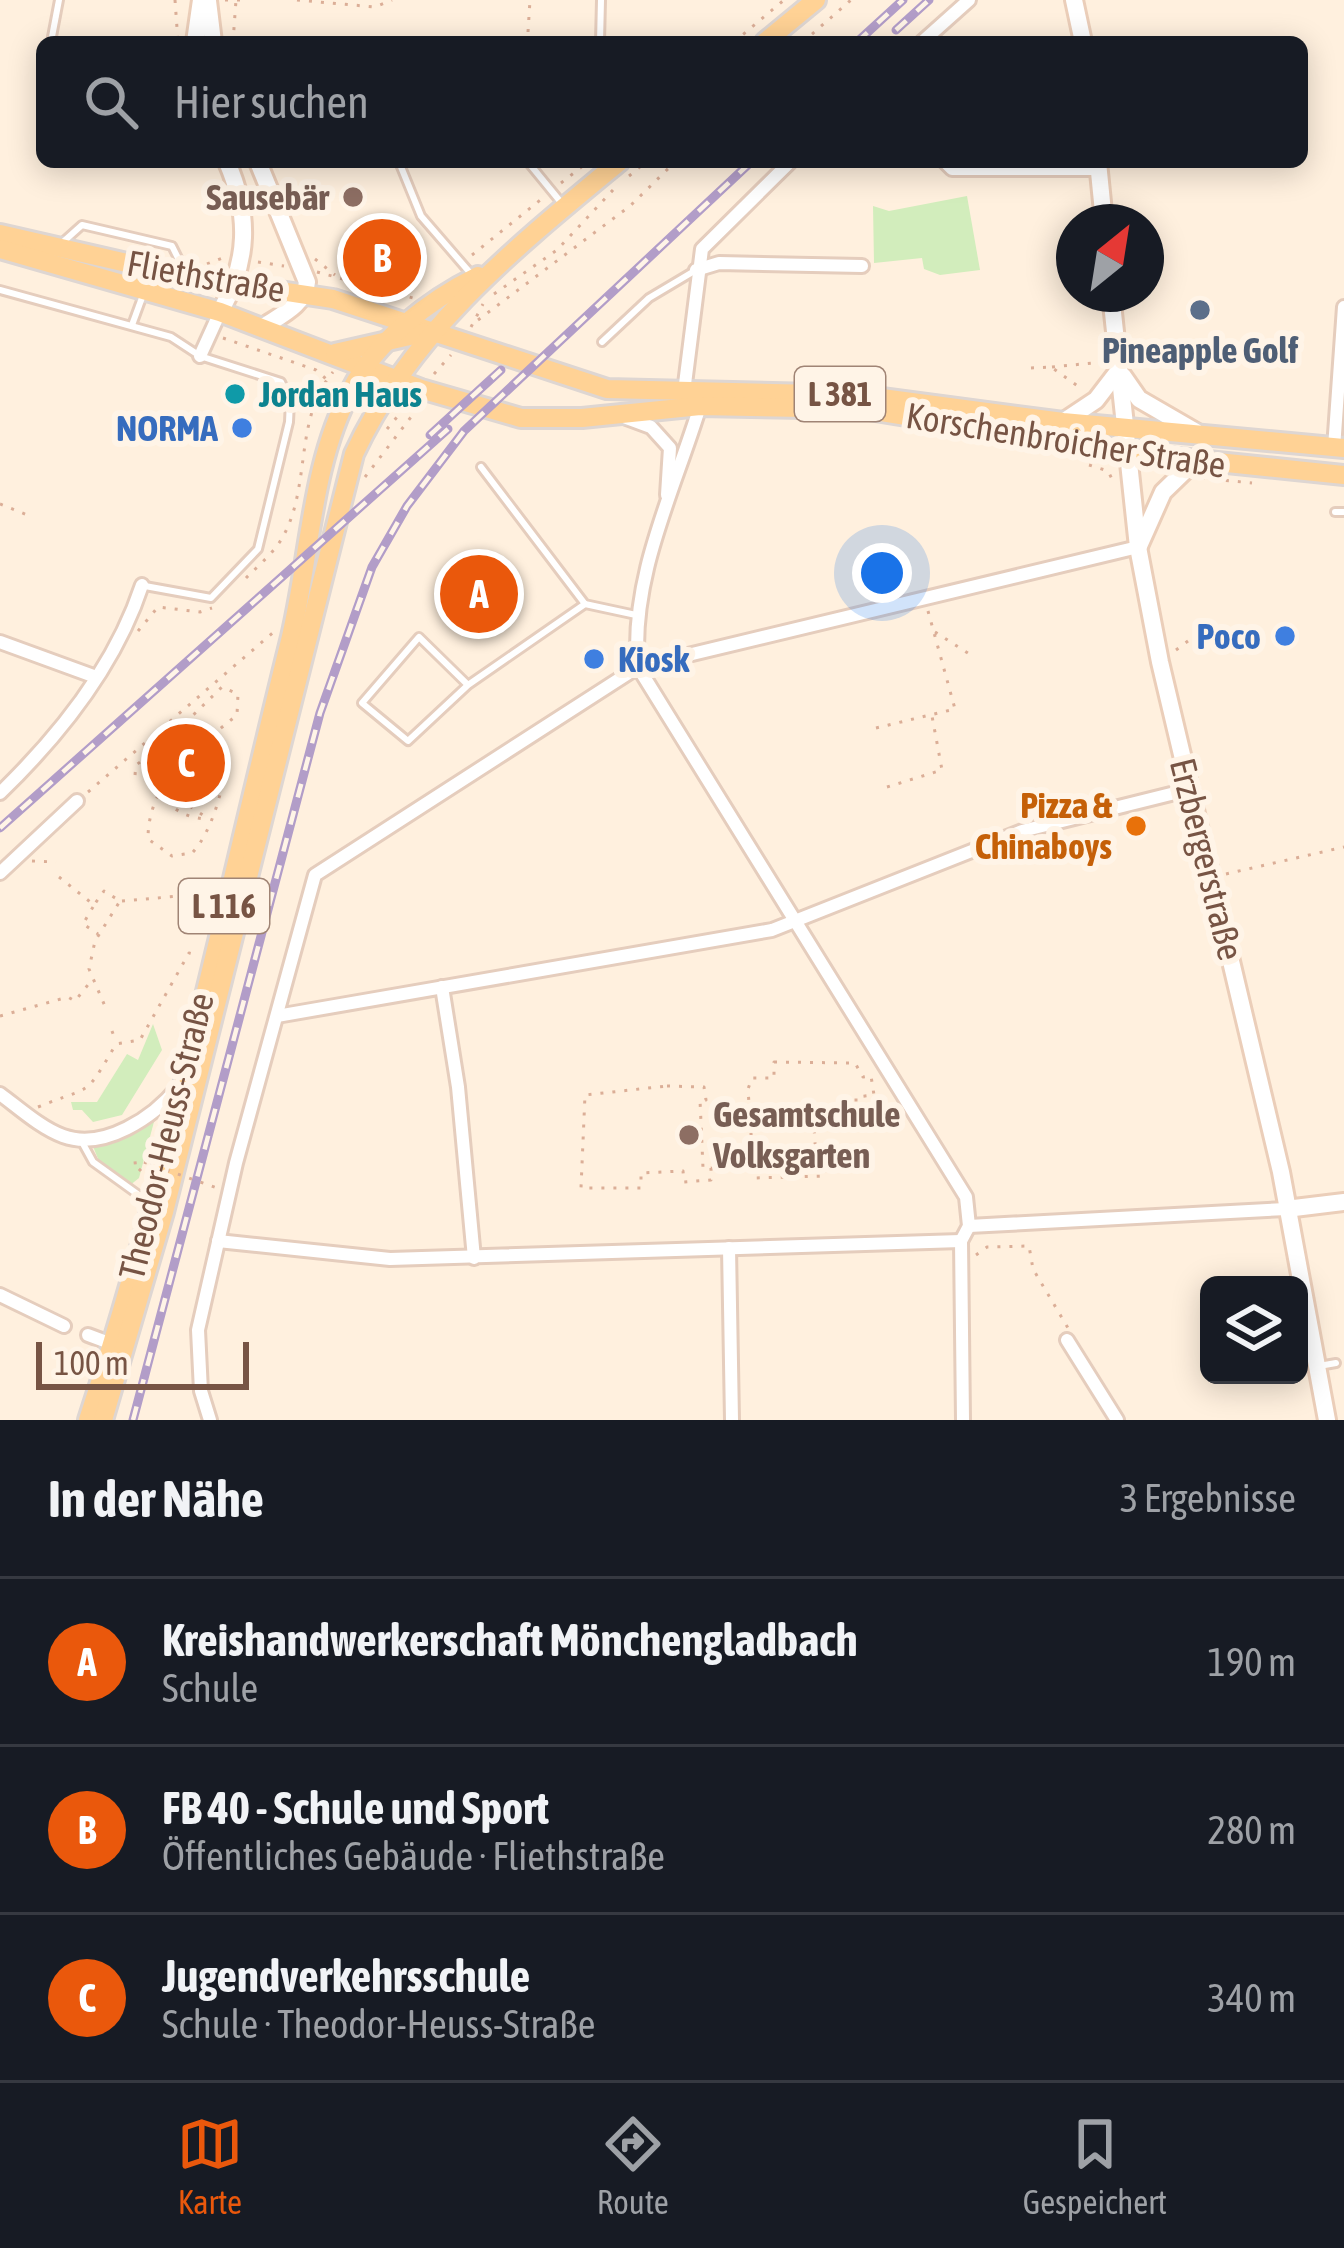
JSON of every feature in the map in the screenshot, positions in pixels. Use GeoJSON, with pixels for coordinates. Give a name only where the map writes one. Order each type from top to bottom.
{"type":"FeatureCollection","features":[{"type":"Feature","properties":{"kind":"main road"},"geometry":{"type":"LineString","coordinates":[[196,36],[205,0]]}},
{"type":"Feature","properties":{"kind":"main road"},"geometry":{"type":"LineString","coordinates":[[205,0],[212,36]]}},
{"type":"Feature","properties":{"kind":"main road"},"geometry":{"type":"LineString","coordinates":[[1074,0],[1083,36]]}},
{"type":"Feature","properties":{"kind":"main road"},"geometry":{"type":"LineString","coordinates":[[1084,36],[1085,0]]}},
{"type":"Feature","properties":{"kind":"main road"},"geometry":{"type":"LineString","coordinates":[[772,36],[812,2]]}},
{"type":"Feature","properties":{"kind":"main road"},"geometry":{"type":"LineString","coordinates":[[220,312],[236,284],[242,260],[244,212],[228,168]]}},
{"type":"Feature","properties":{"kind":"main road"},"geometry":{"type":"LineString","coordinates":[[260,168],[305,270],[306,294],[263,327]]}},
{"type":"Feature","properties":{"kind":"main road","name":"L 116"},"geometry":{"type":"LineString","coordinates":[[365,366],[410,322],[566,208],[612,168]]}},
{"type":"Feature","properties":{"kind":"main road"},"geometry":{"type":"LineString","coordinates":[[1098,168],[1102,204]]}},
{"type":"Feature","properties":{"kind":"main road","name":"Fliethstraße"},"geometry":{"type":"LineString","coordinates":[[0,234],[188,277],[306,294],[410,322]]}},
{"type":"Feature","properties":{"kind":"main road","name":"Fliethstraße"},"geometry":{"type":"LineString","coordinates":[[0,249],[220,312],[365,366]]}},
{"type":"Feature","properties":{"kind":"main road","name":"L 116"},"geometry":{"type":"LineString","coordinates":[[394,378],[436,331],[474,272]]}},
{"type":"Feature","properties":{"kind":"main road","name":"Erzbergerstraße"},"geometry":{"type":"LineString","coordinates":[[1114,312],[1138,547],[1160,662],[1286,1210],[1327,1420]]}},
{"type":"Feature","properties":{"kind":"main road","name":"Korschenbroicher Straße"},"geometry":{"type":"LineString","coordinates":[[410,322],[587,385],[880,397],[1063,422],[1339,448]]}},
{"type":"Feature","properties":{"kind":"main road"},"geometry":{"type":"LineString","coordinates":[[334,354],[436,331]]}},
{"type":"Feature","properties":{"kind":"main road"},"geometry":{"type":"LineString","coordinates":[[365,366],[417,351],[465,345]]}},
{"type":"Feature","properties":{"kind":"main road"},"geometry":{"type":"LineString","coordinates":[[1063,422],[1096,400],[1119,365],[1139,399],[1200,435]]}},
{"type":"Feature","properties":{"kind":"main road","name":"Korschenbroicher Straße"},"geometry":{"type":"LineString","coordinates":[[365,366],[394,378],[416,395],[521,418],[700,406],[862,409],[1127,453],[1344,475]]}},
{"type":"Feature","properties":{"kind":"main road","name":"Theodor-Heuss-Straße"},"geometry":{"type":"LineString","coordinates":[[88,1420],[150,1203],[307,575],[331,438],[365,366]]}},
{"type":"Feature","properties":{"kind":"main road","name":"Theodor-Heuss-Straße"},"geometry":{"type":"LineString","coordinates":[[103,1420],[164,1212],[341,490],[394,378]]}},
{"type":"Feature","properties":{"kind":"main road"},"geometry":{"type":"LineString","coordinates":[[1138,547],[1169,482],[1194,462]]}},
{"type":"Feature","properties":{"kind":"main road"},"geometry":{"type":"LineString","coordinates":[[1286,1210],[1344,1202]]}},
{"type":"Feature","properties":{"kind":"street"},"geometry":{"type":"LineString","coordinates":[[929,36],[968,0]]}},
{"type":"Feature","properties":{"kind":"street"},"geometry":{"type":"LineString","coordinates":[[684,392],[702,249],[723,222],[783,168]]}},
{"type":"Feature","properties":{"kind":"street"},"geometry":{"type":"LineString","coordinates":[[696,270],[719,263],[862,266]]}},
{"type":"Feature","properties":{"kind":"street"},"geometry":{"type":"LineString","coordinates":[[1339,448],[1344,307]]}},
{"type":"Feature","properties":{"kind":"street"},"geometry":{"type":"LineString","coordinates":[[200,356],[220,312]]}},
{"type":"Feature","properties":{"kind":"street"},"geometry":{"type":"LineString","coordinates":[[700,406],[637,615],[638,668],[966,1196],[969,1226],[961,1241],[963,1420]]}},
{"type":"Feature","properties":{"kind":"street"},"geometry":{"type":"LineString","coordinates":[[611,415],[651,427],[670,448],[666,507]]}},
{"type":"Feature","properties":{"kind":"street"},"geometry":{"type":"LineString","coordinates":[[210,1420],[197,1354],[216,1248],[315,875],[638,668],[1138,547]]}},
{"type":"Feature","properties":{"kind":"street"},"geometry":{"type":"LineString","coordinates":[[0,793],[28,766],[125,636],[142,585]]}},
{"type":"Feature","properties":{"kind":"street"},"geometry":{"type":"LineString","coordinates":[[0,642],[96,677]]}},
{"type":"Feature","properties":{"kind":"street"},"geometry":{"type":"LineString","coordinates":[[278,1016],[800,922],[1022,831],[1191,789]]}},
{"type":"Feature","properties":{"kind":"street"},"geometry":{"type":"LineString","coordinates":[[0,873],[77,802]]}},
{"type":"Feature","properties":{"kind":"street"},"geometry":{"type":"LineString","coordinates":[[442,987],[464,1131],[474,1258]]}},
{"type":"Feature","properties":{"kind":"street"},"geometry":{"type":"LineString","coordinates":[[0,1094],[62,1136],[80,1139],[129,1126],[154,1112],[179,1086]]}},
{"type":"Feature","properties":{"kind":"street"},"geometry":{"type":"LineString","coordinates":[[969,1226],[1286,1210]]}},
{"type":"Feature","properties":{"kind":"street"},"geometry":{"type":"LineString","coordinates":[[216,1248],[474,1258],[961,1241]]}},
{"type":"Feature","properties":{"kind":"street"},"geometry":{"type":"LineString","coordinates":[[729,1248],[732,1420]]}},
{"type":"Feature","properties":{"kind":"street"},"geometry":{"type":"LineString","coordinates":[[0,1295],[64,1326]]}},
{"type":"Feature","properties":{"kind":"street"},"geometry":{"type":"LineString","coordinates":[[88,1335],[112,1344]]}},
{"type":"Feature","properties":{"kind":"street"},"geometry":{"type":"LineString","coordinates":[[1066,1340],[1118,1420]]}},
{"type":"Feature","properties":{"kind":"lane"},"geometry":{"type":"LineString","coordinates":[[52,36],[59,0]]}},
{"type":"Feature","properties":{"kind":"lane"},"geometry":{"type":"LineString","coordinates":[[600,36],[602,0]]}},
{"type":"Feature","properties":{"kind":"lane"},"geometry":{"type":"LineString","coordinates":[[401,168],[421,215],[474,272]]}},
{"type":"Feature","properties":{"kind":"lane"},"geometry":{"type":"LineString","coordinates":[[532,168],[566,208]]}},
{"type":"Feature","properties":{"kind":"lane"},"geometry":{"type":"LineString","coordinates":[[602,342],[649,298],[696,270]]}},
{"type":"Feature","properties":{"kind":"lane","name":"Fliethstraße"},"geometry":{"type":"LineString","coordinates":[[132,325],[144,289]]}},
{"type":"Feature","properties":{"kind":"lane","name":"Fliethstraße"},"geometry":{"type":"LineString","coordinates":[[0,290],[132,325],[192,347],[200,356],[281,382],[290,400],[284,452],[258,549],[211,598],[142,585]]}},
{"type":"Feature","properties":{"kind":"lane"},"geometry":{"type":"LineString","coordinates":[[481,466],[585,604],[637,615]]}},
{"type":"Feature","properties":{"kind":"lane"},"geometry":{"type":"LineString","coordinates":[[468,685],[419,637],[362,703],[408,741],[468,685],[585,604]]}},
{"type":"Feature","properties":{"kind":"lane"},"geometry":{"type":"LineString","coordinates":[[80,1139],[93,1162],[150,1203]]}},
{"type":"Feature","properties":{"kind":"lane"},"geometry":{"type":"LineString","coordinates":[[1316,1366],[1336,1363]]}},
{"type":"Feature","properties":{"kind":"path"},"geometry":{"type":"LineString","coordinates":[[175,0],[178,36]]}},
{"type":"Feature","properties":{"kind":"path"},"geometry":{"type":"LineString","coordinates":[[223,0],[244,0]]}},
{"type":"Feature","properties":{"kind":"path"},"geometry":{"type":"LineString","coordinates":[[297,0],[375,7],[392,0]]}},
{"type":"Feature","properties":{"kind":"path"},"geometry":{"type":"LineString","coordinates":[[527,36],[530,0]]}},
{"type":"Feature","properties":{"kind":"path"},"geometry":{"type":"LineString","coordinates":[[741,36],[784,0]]}},
{"type":"Feature","properties":{"kind":"path"},"geometry":{"type":"LineString","coordinates":[[810,36],[850,1]]}},
{"type":"Feature","properties":{"kind":"path"},"geometry":{"type":"LineString","coordinates":[[233,36],[236,2]]}},
{"type":"Feature","properties":{"kind":"path"},"geometry":{"type":"LineString","coordinates":[[474,272],[550,192],[580,168]]}},
{"type":"Feature","properties":{"kind":"path"},"geometry":{"type":"LineString","coordinates":[[640,168],[556,250],[489,297],[476,320],[630,206],[669,168]]}},
{"type":"Feature","properties":{"kind":"path"},"geometry":{"type":"LineString","coordinates":[[222,256],[402,294]]}},
{"type":"Feature","properties":{"kind":"path"},"geometry":{"type":"LineString","coordinates":[[208,332],[302,364],[327,380],[309,416],[297,493]]}},
{"type":"Feature","properties":{"kind":"path"},"geometry":{"type":"LineString","coordinates":[[366,477],[411,417],[416,395],[465,345]]}},
{"type":"Feature","properties":{"kind":"path"},"geometry":{"type":"LineString","coordinates":[[1031,368],[1119,365]]}},
{"type":"Feature","properties":{"kind":"path"},"geometry":{"type":"LineString","coordinates":[[1051,367],[1096,400]]}},
{"type":"Feature","properties":{"kind":"path"},"geometry":{"type":"LineString","coordinates":[[0,504],[30,516]]}},
{"type":"Feature","properties":{"kind":"path"},"geometry":{"type":"LineString","coordinates":[[876,728],[955,709],[925,598]]}},
{"type":"Feature","properties":{"kind":"path"},"geometry":{"type":"LineString","coordinates":[[77,802],[275,630]]}},
{"type":"Feature","properties":{"kind":"path"},"geometry":{"type":"LineString","coordinates":[[933,631],[974,657]]}},
{"type":"Feature","properties":{"kind":"path"},"geometry":{"type":"LineString","coordinates":[[1160,662],[1196,634]]}},
{"type":"Feature","properties":{"kind":"path"},"geometry":{"type":"LineString","coordinates":[[135,775],[136,765],[185,724],[213,692],[230,688],[242,704],[237,715],[208,737],[157,793]]}},
{"type":"Feature","properties":{"kind":"path"},"geometry":{"type":"LineString","coordinates":[[886,787],[942,770],[932,715]]}},
{"type":"Feature","properties":{"kind":"path"},"geometry":{"type":"LineString","coordinates":[[149,756],[157,793],[148,839],[161,853],[192,853],[209,820],[226,766],[221,750],[185,724]]}},
{"type":"Feature","properties":{"kind":"path"},"geometry":{"type":"LineString","coordinates":[[154,772],[209,820]]}},
{"type":"Feature","properties":{"kind":"path"},"geometry":{"type":"LineString","coordinates":[[157,793],[178,811],[209,820]]}},
{"type":"Feature","properties":{"kind":"path"},"geometry":{"type":"LineString","coordinates":[[1212,877],[1344,847]]}},
{"type":"Feature","properties":{"kind":"path"},"geometry":{"type":"LineString","coordinates":[[37,862],[56,862]]}},
{"type":"Feature","properties":{"kind":"path"},"geometry":{"type":"LineString","coordinates":[[59,877],[94,905]]}},
{"type":"Feature","properties":{"kind":"path"},"geometry":{"type":"LineString","coordinates":[[99,934],[83,924],[104,891],[120,902],[203,890],[219,894]]}},
{"type":"Feature","properties":{"kind":"path"},"geometry":{"type":"LineString","coordinates":[[107,1011],[89,969],[99,934],[120,902]]}},
{"type":"Feature","properties":{"kind":"path"},"geometry":{"type":"LineString","coordinates":[[116,1044],[140,1040],[190,953],[203,957]]}},
{"type":"Feature","properties":{"kind":"path"},"geometry":{"type":"LineString","coordinates":[[0,1016],[68,997],[75,1001],[92,980]]}},
{"type":"Feature","properties":{"kind":"path"},"geometry":{"type":"LineString","coordinates":[[26,1112],[77,1097],[92,1085],[116,1044],[112,1031]]}},
{"type":"Feature","properties":{"kind":"path"},"geometry":{"type":"LineString","coordinates":[[110,1056],[117,1060]]}},
{"type":"Feature","properties":{"kind":"path"},"geometry":{"type":"LineString","coordinates":[[774,1062],[855,1064],[863,1077],[871,1076],[874,1095],[856,1096],[856,1126],[814,1128],[816,1156],[824,1155],[825,1176],[754,1178],[752,1078],[773,1078],[774,1062]]}},
{"type":"Feature","properties":{"kind":"path"},"geometry":{"type":"LineString","coordinates":[[704,1087],[704,1168],[711,1168],[711,1180],[683,1182],[683,1171],[659,1169],[640,1173],[641,1188],[581,1188],[585,1095],[704,1087]]}},
{"type":"Feature","properties":{"kind":"path"},"geometry":{"type":"LineString","coordinates":[[144,1172],[132,1167],[144,1162],[217,1188]]}},
{"type":"Feature","properties":{"kind":"path"},"geometry":{"type":"LineString","coordinates":[[962,1264],[987,1247],[1029,1246],[1033,1269],[1070,1332],[1066,1340]]}},
{"type":"Feature","properties":{"kind":"green space"},"geometry":{"type":"Polygon","coordinates":[[[967,196],[980,270],[940,275],[924,269],[922,258],[874,263],[873,206],[889,211],[967,196]]]}},
{"type":"Feature","properties":{"kind":"green space"},"geometry":{"type":"Polygon","coordinates":[[[153,1024],[162,1050],[122,1115],[93,1122],[82,1110],[73,1110],[71,1102],[97,1102],[127,1054],[138,1060],[153,1024]]]}},
{"type":"Feature","properties":{"kind":"green space"},"geometry":{"type":"Polygon","coordinates":[[[155,1118],[139,1178],[129,1186],[101,1166],[92,1144],[155,1118]]]}},
{"type":"Feature","properties":{"kind":"railway"},"geometry":{"type":"LineString","coordinates":[[864,36],[903,0]]}},
{"type":"Feature","properties":{"kind":"railway"},"geometry":{"type":"LineString","coordinates":[[896,30],[929,0]]}},
{"type":"Feature","properties":{"kind":"railway"},"geometry":{"type":"LineString","coordinates":[[133,1420],[320,713],[372,567],[407,506],[464,431],[745,168]]}},
{"type":"Feature","properties":{"kind":"railway"},"geometry":{"type":"LineString","coordinates":[[430,435],[501,370]]}},
{"type":"Feature","properties":{"kind":"railway"},"geometry":{"type":"LineString","coordinates":[[0,828],[448,429]]}},
{"type":"Feature","properties":{"kind":"place","name":"Sausebär"},"geometry":{"type":"Point","coordinates":[353,197]}},
{"type":"Feature","properties":{"kind":"place","name":"FB 40 - Schule und Sport"},"geometry":{"type":"Point","coordinates":[382,258]}},
{"type":"Feature","properties":{"kind":"place","name":"Pineapple Golf"},"geometry":{"type":"Point","coordinates":[1200,310]}},
{"type":"Feature","properties":{"kind":"place","name":"Jordan Haus"},"geometry":{"type":"Point","coordinates":[235,394]}},
{"type":"Feature","properties":{"kind":"place","name":"NORMA"},"geometry":{"type":"Point","coordinates":[242,428]}},
{"type":"Feature","properties":{"kind":"place","name":"Kreishandwerkerschaft Mönchengladbach"},"geometry":{"type":"Point","coordinates":[479,594]}},
{"type":"Feature","properties":{"kind":"place","name":"Poco"},"geometry":{"type":"Point","coordinates":[1285,636]}},
{"type":"Feature","properties":{"kind":"place","name":"Kiosk"},"geometry":{"type":"Point","coordinates":[594,659]}},
{"type":"Feature","properties":{"kind":"place","name":"Jugendverkehrsschule"},"geometry":{"type":"Point","coordinates":[186,763]}},
{"type":"Feature","properties":{"kind":"place","name":"Pizza & Chinaboys"},"geometry":{"type":"Point","coordinates":[1136,826]}},
{"type":"Feature","properties":{"kind":"place","name":"Gesamtschule Volksgarten"},"geometry":{"type":"Point","coordinates":[689,1135]}}]}
